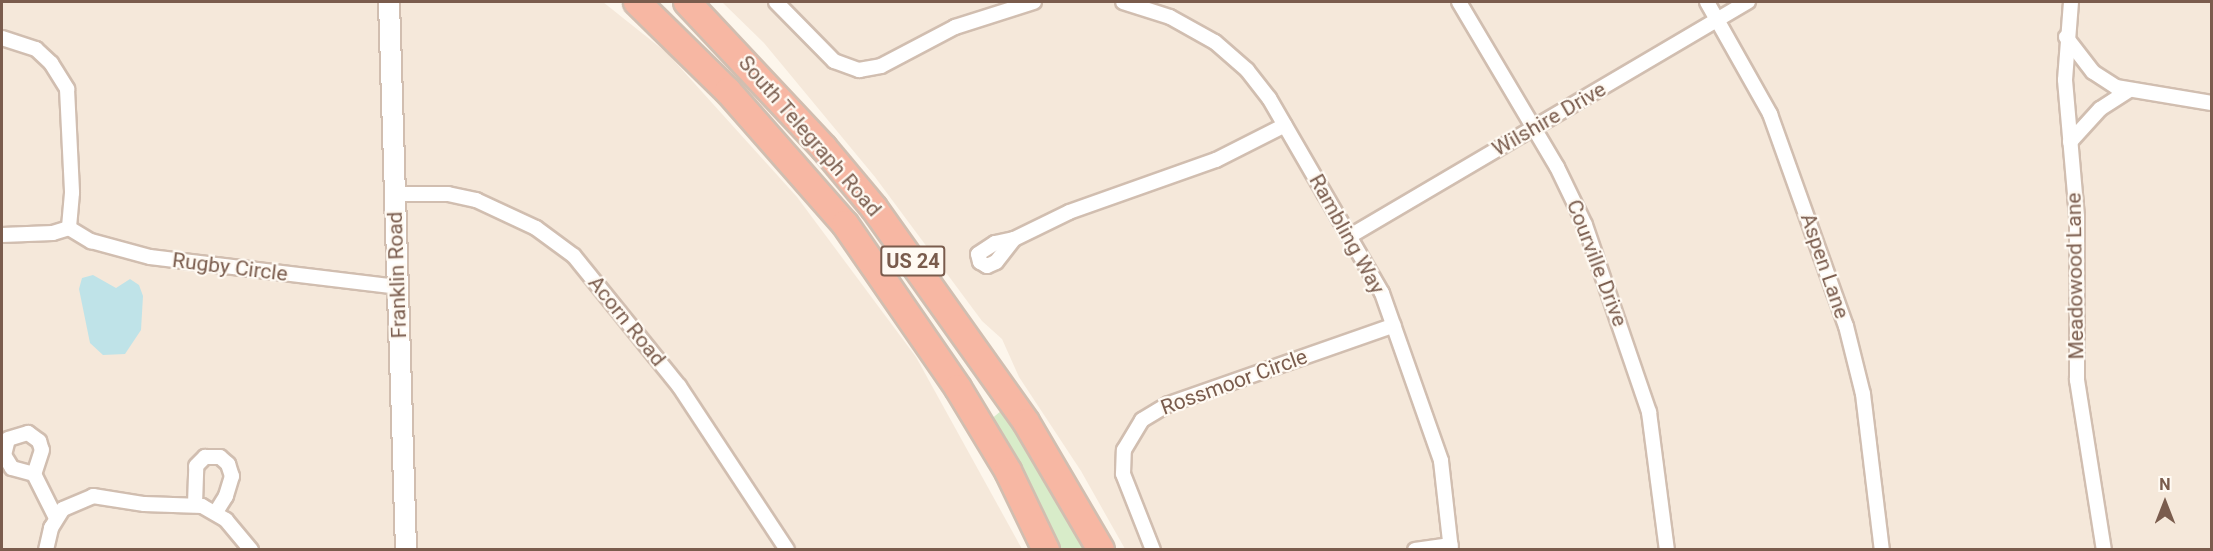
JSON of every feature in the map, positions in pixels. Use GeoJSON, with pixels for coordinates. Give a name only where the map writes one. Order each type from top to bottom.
{"type":"FeatureCollection","features":[{"type":"Feature","properties":{"kind":"highway","name":"South Telegraph Road"},"geometry":{"type":"LineString","coordinates":[[637,2],[728,91],[845,224],[958,388],[1008,471],[1046,549]]}},
{"type":"Feature","properties":{"kind":"highway","name":"South Telegraph Road"},"geometry":{"type":"LineString","coordinates":[[687,2],[810,132],[874,208],[1026,422],[1101,549]]}},
{"type":"Feature","properties":{"kind":"street","name":"Franklin Road"},"geometry":{"type":"LineString","coordinates":[[389,2],[406,549]]}},
{"type":"Feature","properties":{"kind":"street"},"geometry":{"type":"LineString","coordinates":[[776,2],[834,61],[859,70],[881,66],[997,6],[1034,2]]}},
{"type":"Feature","properties":{"kind":"street","name":"Rambling Way"},"geometry":{"type":"LineString","coordinates":[[1123,2],[1170,17],[1215,42],[1259,84],[1285,125],[1374,275],[1394,325],[1441,461],[1451,547]]}},
{"type":"Feature","properties":{"kind":"street","name":"Courville Drive"},"geometry":{"type":"LineString","coordinates":[[1459,2],[1534,128],[1586,225],[1643,392],[1657,459],[1667,549]]}},
{"type":"Feature","properties":{"kind":"street","name":"Aspen Lane"},"geometry":{"type":"LineString","coordinates":[[1707,2],[1774,123],[1846,326],[1863,394],[1882,549]]}},
{"type":"Feature","properties":{"kind":"street","name":"Wilshire Drive"},"geometry":{"type":"LineString","coordinates":[[1350,236],[1748,2]]}},
{"type":"Feature","properties":{"kind":"street","name":"Meadowood Lane"},"geometry":{"type":"LineString","coordinates":[[2071,2],[2066,37],[2065,101],[2076,217],[2077,380],[2104,549]]}},
{"type":"Feature","properties":{"kind":"street"},"geometry":{"type":"LineString","coordinates":[[2066,37],[2093,72],[2128,91],[2211,103]]}},
{"type":"Feature","properties":{"kind":"street"},"geometry":{"type":"LineString","coordinates":[[2,38],[36,49],[51,63],[67,89],[72,193],[69,228],[53,233],[2,235]]}},
{"type":"Feature","properties":{"kind":"street"},"geometry":{"type":"LineString","coordinates":[[2070,142],[2100,109],[2128,91]]}},
{"type":"Feature","properties":{"kind":"street"},"geometry":{"type":"LineString","coordinates":[[1014,239],[1069,212],[1216,160],[1285,125]]}},
{"type":"Feature","properties":{"kind":"street","name":"Acorn Road"},"geometry":{"type":"LineString","coordinates":[[395,194],[448,194],[476,200],[536,228],[569,251],[679,386],[787,549]]}},
{"type":"Feature","properties":{"kind":"street","name":"Rugby Circle"},"geometry":{"type":"LineString","coordinates":[[69,228],[91,241],[150,257],[397,287]]}},
{"type":"Feature","properties":{"kind":"street","name":"Rossmoor Circle"},"geometry":{"type":"LineString","coordinates":[[1153,549],[1122,474],[1124,450],[1142,420],[1169,404],[1394,325]]}},
{"type":"Feature","properties":{"kind":"street"},"geometry":{"type":"LineString","coordinates":[[195,504],[196,466],[205,457],[220,457],[228,464],[232,476],[226,496],[216,512]]}},
{"type":"Feature","properties":{"kind":"street"},"geometry":{"type":"LineString","coordinates":[[34,474],[56,518]]}},
{"type":"Feature","properties":{"kind":"street"},"geometry":{"type":"LineString","coordinates":[[46,549],[56,518],[70,504],[93,496],[144,504],[195,504],[216,512],[251,549]]}},
{"type":"Feature","properties":{"kind":"street"},"geometry":{"type":"LineString","coordinates":[[1415,549],[1451,547]]}},
{"type":"Feature","properties":{"kind":"shaded area"},"geometry":{"type":"Polygon","coordinates":[[[2,2],[382,2],[398,549],[2,549],[2,2]]]}},
{"type":"Feature","properties":{"kind":"shaded area"},"geometry":{"type":"Polygon","coordinates":[[[397,2],[603,2],[667,53],[797,197],[916,357],[1022,549],[416,549],[397,2]]]}},
{"type":"Feature","properties":{"kind":"shaded area"},"geometry":{"type":"Polygon","coordinates":[[[722,2],[2211,2],[2211,549],[1125,549],[1081,471],[1019,377],[1002,339],[982,321],[875,177],[764,43],[722,2]]]}},
{"type":"Feature","properties":{"kind":"green space"},"geometry":{"type":"Polygon","coordinates":[[[1001,411],[1061,504],[1086,549],[1062,549],[1017,460],[990,420],[1001,411]]]}},
{"type":"Feature","properties":{"kind":"water"},"geometry":{"type":"Polygon","coordinates":[[[93,275],[116,288],[130,279],[139,285],[143,296],[141,330],[125,354],[103,355],[90,343],[79,289],[82,278],[93,275]]]}}]}
